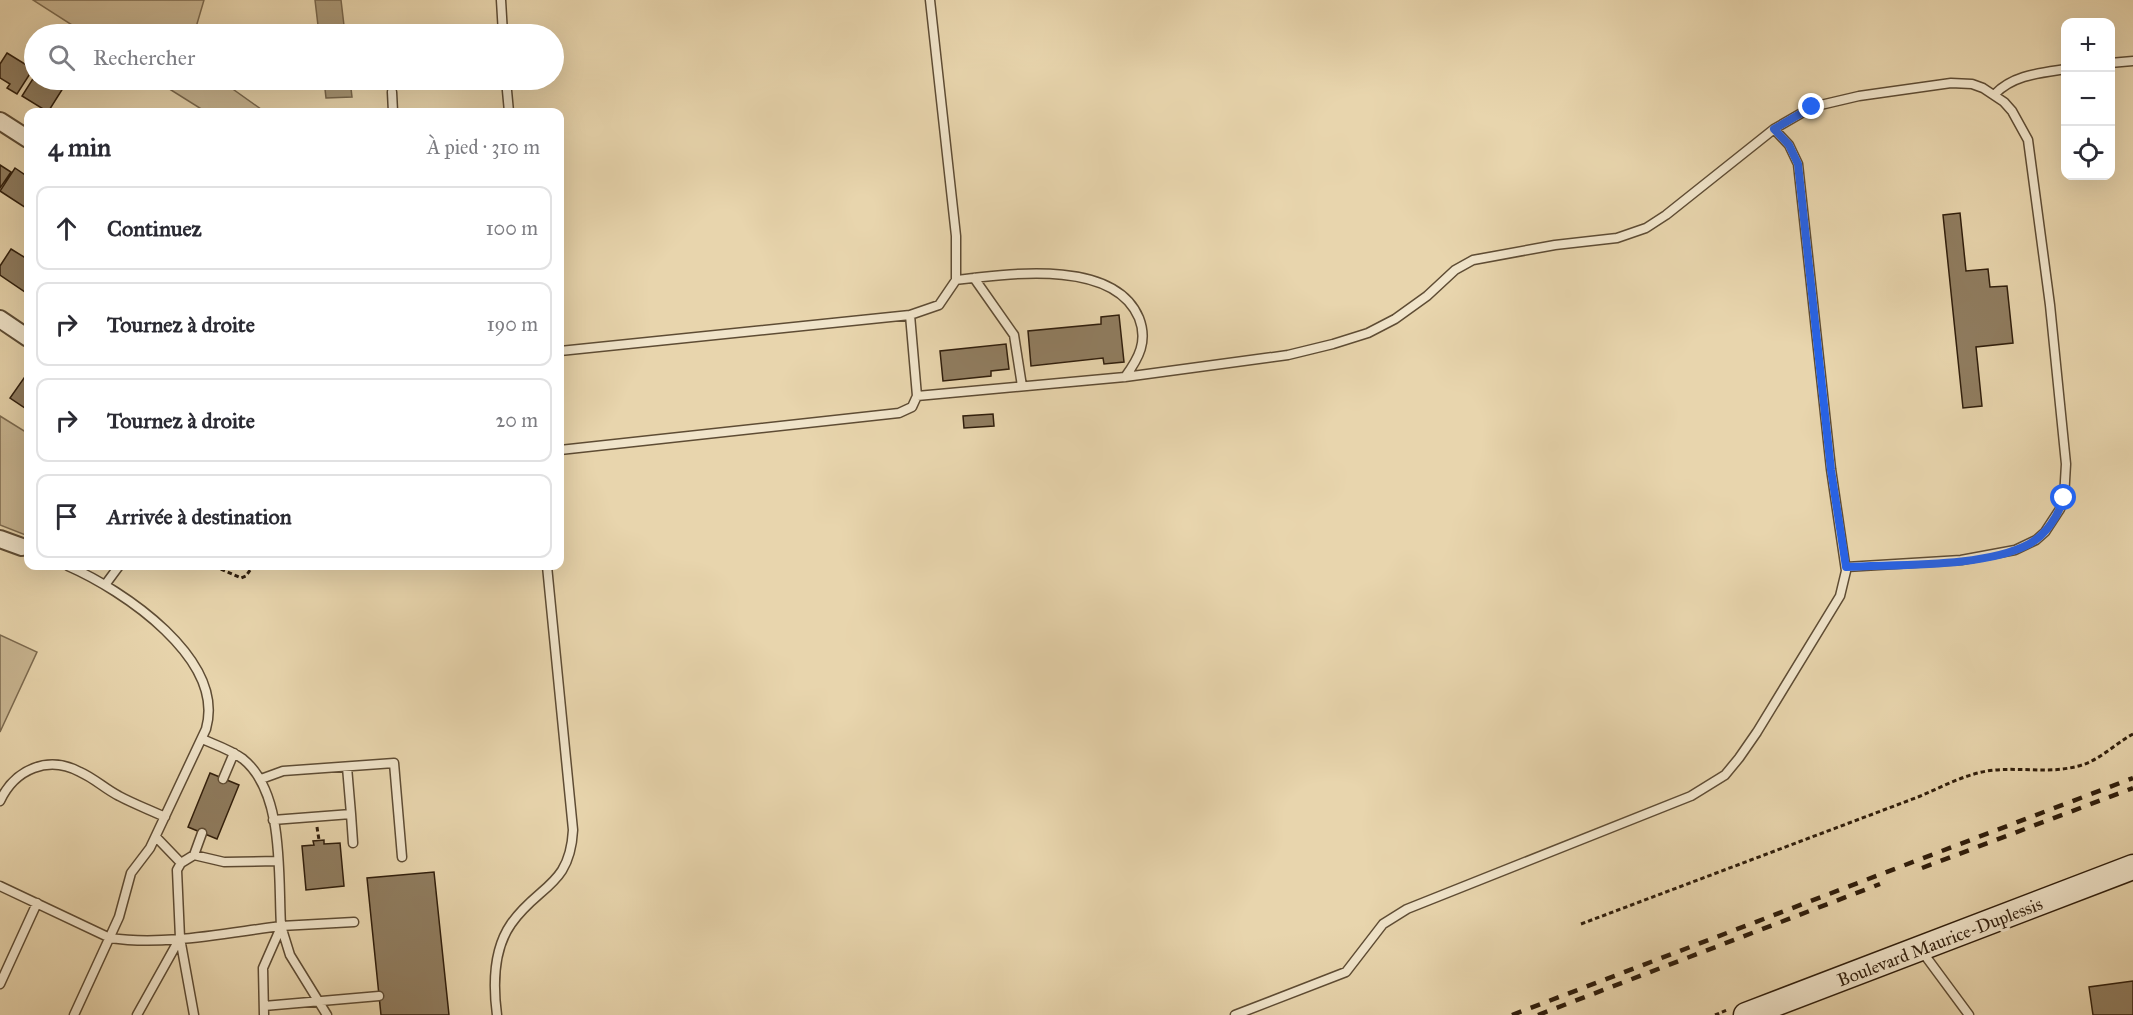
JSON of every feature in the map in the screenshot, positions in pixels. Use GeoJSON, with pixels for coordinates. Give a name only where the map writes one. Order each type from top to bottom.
{"type":"FeatureCollection","features":[{"type":"Feature","properties":{"kind":"street"},"geometry":{"type":"LineString","coordinates":[[0,121],[24,136]]}},
{"type":"Feature","properties":{"kind":"street"},"geometry":{"type":"LineString","coordinates":[[0,319],[24,335]]}},
{"type":"Feature","properties":{"kind":"street"},"geometry":{"type":"LineString","coordinates":[[0,539],[24,548]]}},
{"type":"Feature","properties":{"kind":"street","name":"Boulevard Maurice-Duplessis"},"geometry":{"type":"LineString","coordinates":[[1746,1015],[2133,867]]}},
{"type":"Feature","properties":{"kind":"lane"},"geometry":{"type":"LineString","coordinates":[[501,0],[502,24]]}},
{"type":"Feature","properties":{"kind":"lane"},"geometry":{"type":"LineString","coordinates":[[564,351],[910,315],[939,305],[956,280],[956,236],[930,0]]}},
{"type":"Feature","properties":{"kind":"lane"},"geometry":{"type":"LineString","coordinates":[[2115,63],[2133,61]]}},
{"type":"Feature","properties":{"kind":"lane"},"geometry":{"type":"LineString","coordinates":[[1995,94],[2004,85],[2016,79],[2061,70]]}},
{"type":"Feature","properties":{"kind":"lane"},"geometry":{"type":"LineString","coordinates":[[917,396],[1125,377],[1288,355],[1333,344],[1368,333],[1395,319],[1455,270],[1473,261],[1543,247],[1617,238],[1646,228],[1666,215],[1774,129],[1812,107],[1858,96],[1963,83],[1983,88],[1995,94],[2012,111],[2021,126],[2033,167],[2066,464],[2066,482],[2061,509],[2036,540],[2015,550],[1993,556],[1846,567]]}},
{"type":"Feature","properties":{"kind":"lane"},"geometry":{"type":"LineString","coordinates":[[507,90],[509,108]]}},
{"type":"Feature","properties":{"kind":"lane"},"geometry":{"type":"LineString","coordinates":[[392,92],[393,108]]}},
{"type":"Feature","properties":{"kind":"lane"},"geometry":{"type":"LineString","coordinates":[[1235,1015],[1346,972],[1355,964],[1383,924],[1407,909],[1691,796],[1712,785],[1725,775],[1757,732],[1840,596],[1846,567],[1831,470],[1798,164],[1789,145],[1774,129]]}},
{"type":"Feature","properties":{"kind":"lane"},"geometry":{"type":"LineString","coordinates":[[956,280],[1042,273],[1092,281],[1120,294],[1137,314],[1143,337],[1137,361],[1125,377]]}},
{"type":"Feature","properties":{"kind":"lane"},"geometry":{"type":"LineString","coordinates":[[974,278],[1014,335],[1022,386]]}},
{"type":"Feature","properties":{"kind":"lane"},"geometry":{"type":"LineString","coordinates":[[564,450],[899,413],[912,407],[917,396],[910,315]]}},
{"type":"Feature","properties":{"kind":"lane"},"geometry":{"type":"LineString","coordinates":[[74,1015],[119,917],[131,873],[156,837],[202,739],[210,716],[209,703],[196,668],[168,634],[124,596],[76,570]]}},
{"type":"Feature","properties":{"kind":"lane"},"geometry":{"type":"LineString","coordinates":[[105,585],[116,570]]}},
{"type":"Feature","properties":{"kind":"lane"},"geometry":{"type":"LineString","coordinates":[[497,1015],[496,965],[504,936],[523,910],[559,877],[572,848],[573,830],[548,570]]}},
{"type":"Feature","properties":{"kind":"lane"},"geometry":{"type":"LineString","coordinates":[[202,739],[234,753],[261,779],[266,787],[273,820],[281,926],[290,955],[327,1015]]}},
{"type":"Feature","properties":{"kind":"lane"},"geometry":{"type":"LineString","coordinates":[[223,779],[234,753]]}},
{"type":"Feature","properties":{"kind":"lane"},"geometry":{"type":"LineString","coordinates":[[261,779],[282,771],[394,763],[402,857]]}},
{"type":"Feature","properties":{"kind":"lane"},"geometry":{"type":"LineString","coordinates":[[0,801],[13,779],[26,770],[51,765],[79,771],[119,796],[165,817]]}},
{"type":"Feature","properties":{"kind":"lane"},"geometry":{"type":"LineString","coordinates":[[347,767],[353,843]]}},
{"type":"Feature","properties":{"kind":"lane"},"geometry":{"type":"LineString","coordinates":[[273,820],[351,814]]}},
{"type":"Feature","properties":{"kind":"lane"},"geometry":{"type":"LineString","coordinates":[[194,1015],[180,938],[176,884],[177,870],[181,863],[194,855],[202,833]]}},
{"type":"Feature","properties":{"kind":"lane"},"geometry":{"type":"LineString","coordinates":[[156,837],[181,863]]}},
{"type":"Feature","properties":{"kind":"lane"},"geometry":{"type":"LineString","coordinates":[[194,855],[224,862],[277,861]]}},
{"type":"Feature","properties":{"kind":"lane"},"geometry":{"type":"LineString","coordinates":[[0,886],[110,938],[128,940],[180,938],[281,926],[354,922]]}},
{"type":"Feature","properties":{"kind":"lane"},"geometry":{"type":"LineString","coordinates":[[0,984],[37,903]]}},
{"type":"Feature","properties":{"kind":"lane"},"geometry":{"type":"LineString","coordinates":[[281,926],[263,968],[264,1011],[319,1001],[379,996]]}},
{"type":"Feature","properties":{"kind":"lane"},"geometry":{"type":"LineString","coordinates":[[137,1015],[180,938]]}},
{"type":"Feature","properties":{"kind":"lane"},"geometry":{"type":"LineString","coordinates":[[1921,949],[1968,1015]]}},
{"type":"Feature","properties":{"kind":"path"},"geometry":{"type":"LineString","coordinates":[[223,570],[241,578],[250,570]]}},
{"type":"Feature","properties":{"kind":"path"},"geometry":{"type":"LineString","coordinates":[[1581,924],[1918,797],[1969,775],[2006,770],[2037,772],[2064,770],[2084,765],[2133,734]]}},
{"type":"Feature","properties":{"kind":"shaded area"},"geometry":{"type":"Polygon","coordinates":[[[33,0],[204,0],[197,24],[70,24],[33,0]]]}},
{"type":"Feature","properties":{"kind":"shaded area"},"geometry":{"type":"Polygon","coordinates":[[[315,0],[341,0],[344,24],[318,24],[315,0]]]}},
{"type":"Feature","properties":{"kind":"shaded area"},"geometry":{"type":"Polygon","coordinates":[[[171,90],[234,90],[259,108],[200,108],[171,90]]]}},
{"type":"Feature","properties":{"kind":"shaded area"},"geometry":{"type":"Polygon","coordinates":[[[325,90],[351,90],[352,97],[326,98],[325,90]]]}},
{"type":"Feature","properties":{"kind":"shaded area"},"geometry":{"type":"Polygon","coordinates":[[[0,416],[24,431],[24,534],[0,525],[0,416]]]}},
{"type":"Feature","properties":{"kind":"shaded area"},"geometry":{"type":"Polygon","coordinates":[[[0,635],[37,652],[0,732],[0,635]]]}},
{"type":"Feature","properties":{"kind":"building"},"geometry":{"type":"Polygon","coordinates":[[[7,53],[24,63],[24,83],[17,94],[7,88],[10,84],[0,78],[0,64],[7,53]]]}},
{"type":"Feature","properties":{"kind":"building"},"geometry":{"type":"Polygon","coordinates":[[[26,90],[62,90],[51,108],[42,108],[22,96],[26,90]]]}},
{"type":"Feature","properties":{"kind":"building"},"geometry":{"type":"Polygon","coordinates":[[[0,165],[11,172],[0,188],[0,165]]]}},
{"type":"Feature","properties":{"kind":"building"},"geometry":{"type":"Polygon","coordinates":[[[15,168],[24,174],[24,207],[0,191],[15,168]]]}},
{"type":"Feature","properties":{"kind":"building"},"geometry":{"type":"Polygon","coordinates":[[[1960,213],[1966,271],[1988,269],[1990,287],[2007,286],[2013,343],[1976,347],[1982,406],[1963,408],[1943,215],[1960,213]]]}},
{"type":"Feature","properties":{"kind":"building"},"geometry":{"type":"Polygon","coordinates":[[[11,249],[24,257],[24,291],[0,275],[0,266],[11,249]]]}},
{"type":"Feature","properties":{"kind":"building"},"geometry":{"type":"Polygon","coordinates":[[[1119,315],[1124,362],[1104,364],[1103,358],[1031,366],[1028,331],[1101,324],[1101,317],[1119,315]]]}},
{"type":"Feature","properties":{"kind":"building"},"geometry":{"type":"Polygon","coordinates":[[[1006,344],[1009,369],[991,371],[991,376],[943,381],[940,351],[1006,344]]]}},
{"type":"Feature","properties":{"kind":"building"},"geometry":{"type":"Polygon","coordinates":[[[24,378],[24,407],[10,398],[24,378]]]}},
{"type":"Feature","properties":{"kind":"building"},"geometry":{"type":"Polygon","coordinates":[[[993,414],[994,426],[964,428],[963,416],[993,414]]]}},
{"type":"Feature","properties":{"kind":"building"},"geometry":{"type":"Polygon","coordinates":[[[210,773],[239,785],[217,839],[188,827],[210,773]]]}},
{"type":"Feature","properties":{"kind":"building"},"geometry":{"type":"Polygon","coordinates":[[[324,840],[324,844],[340,843],[344,886],[306,890],[302,846],[314,845],[313,841],[324,840]]]}},
{"type":"Feature","properties":{"kind":"building"},"geometry":{"type":"Polygon","coordinates":[[[434,872],[449,1015],[381,1015],[367,878],[434,872]]]}},
{"type":"Feature","properties":{"kind":"building"},"geometry":{"type":"Polygon","coordinates":[[[2133,981],[2133,1015],[2093,1015],[2089,987],[2133,981]]]}},
{"type":"Feature","properties":{"kind":"railway"},"geometry":{"type":"LineString","coordinates":[[1512,1015],[2133,778]]}},
{"type":"Feature","properties":{"kind":"railway"},"geometry":{"type":"LineString","coordinates":[[1922,868],[2133,788]]}},
{"type":"Feature","properties":{"kind":"railway"},"geometry":{"type":"LineString","coordinates":[[1538,1015],[1880,884]]}},
{"type":"Feature","properties":{"kind":"route"},"geometry":{"type":"LineString","coordinates":[[1812,107],[1774,129],[1789,145],[1798,164],[1831,470],[1846,567],[1961,560],[1993,556],[2015,550],[2028,545],[2045,532],[2061,509],[2064,498]]}}]}
